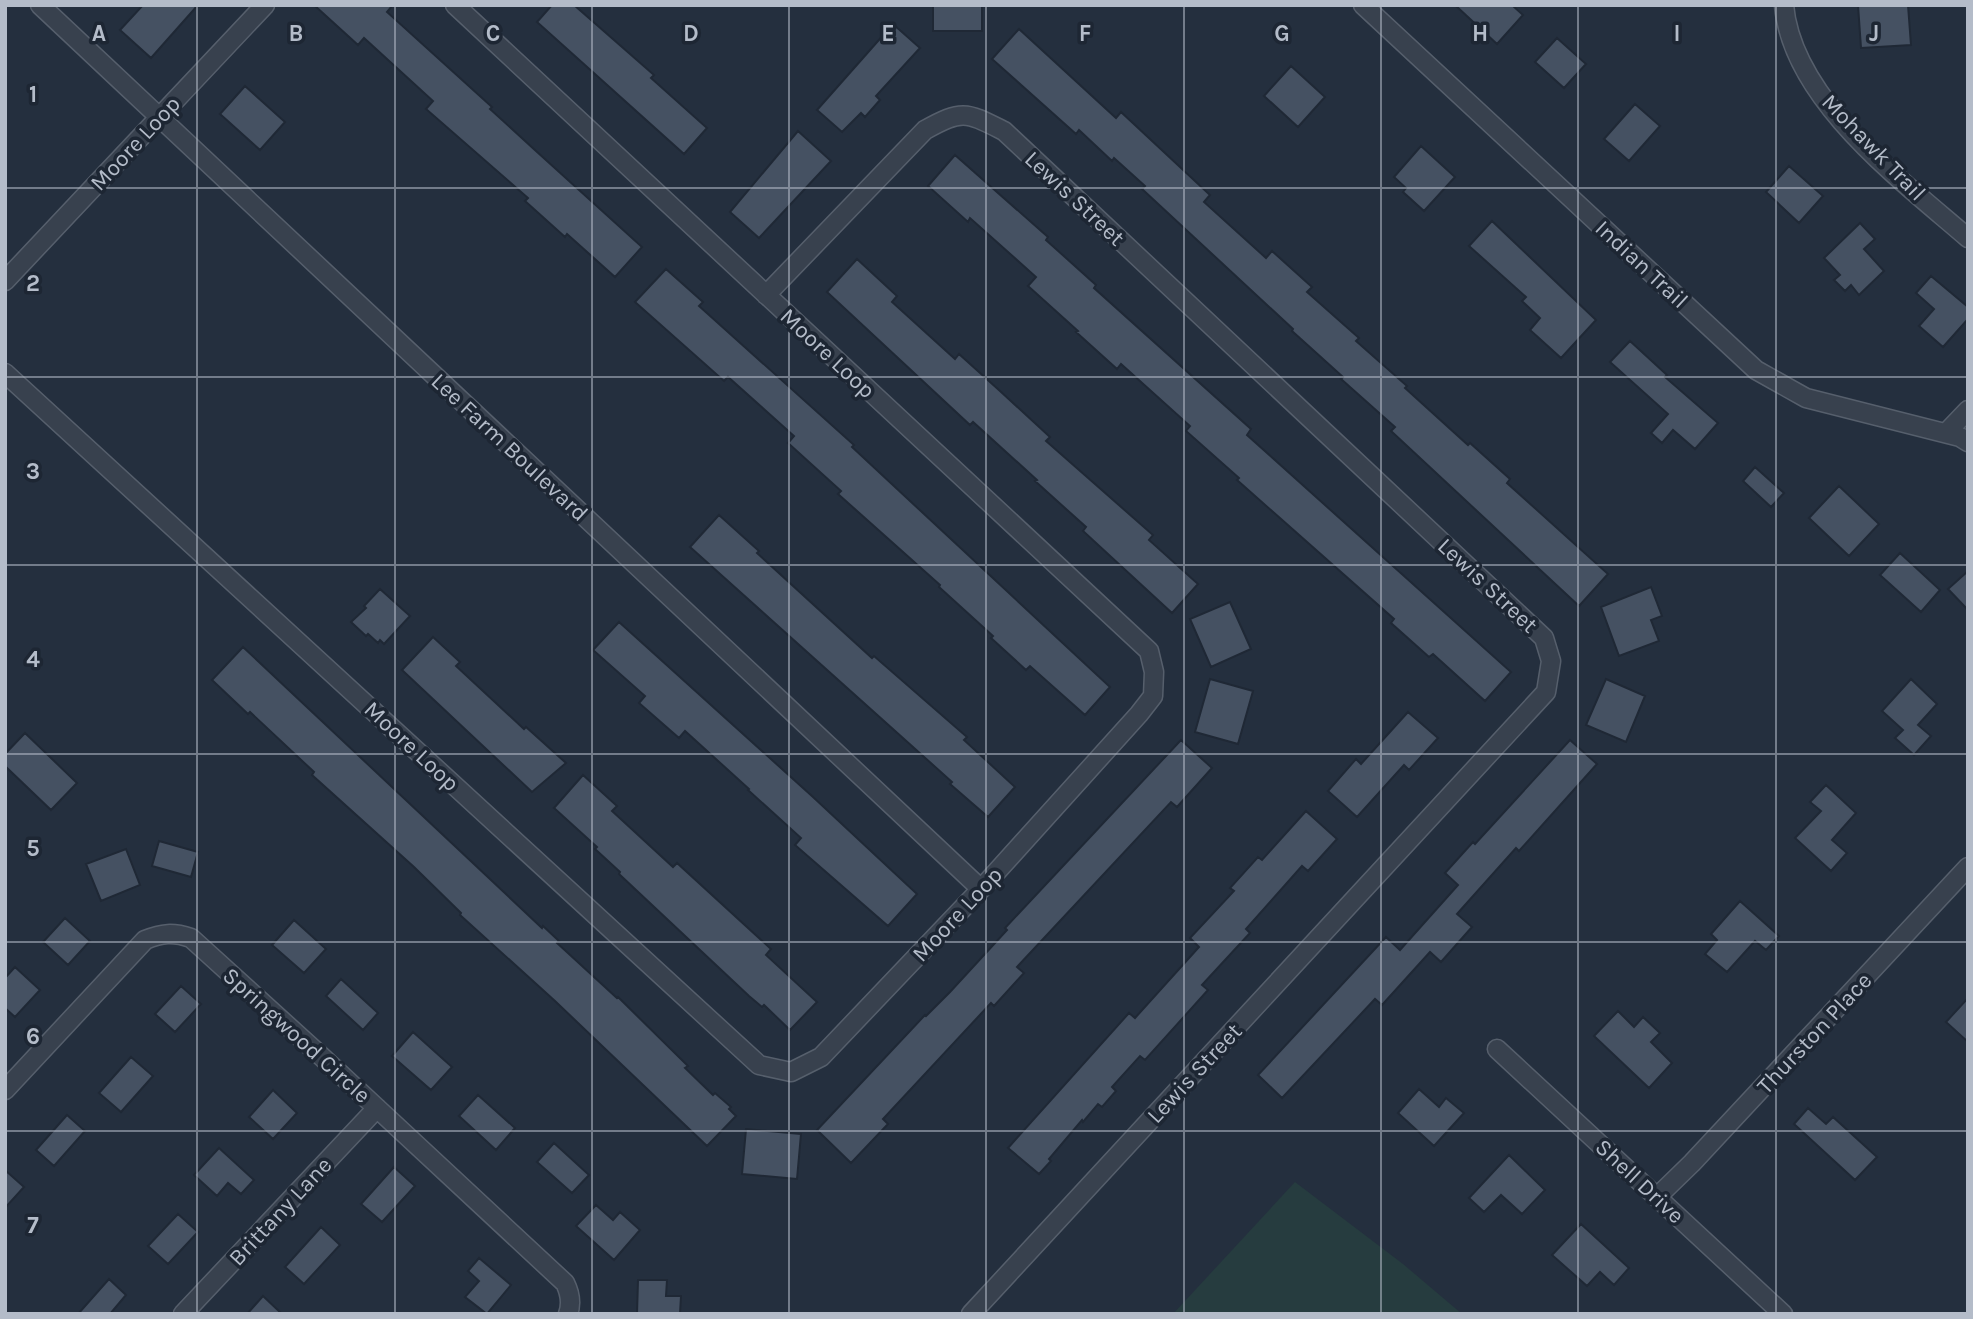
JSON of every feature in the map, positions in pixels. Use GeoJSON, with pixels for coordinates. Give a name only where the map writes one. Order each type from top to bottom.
{"type":"FeatureCollection","features":[{"type":"Feature","properties":{"kind":"street","name":"Lee Farm Boulevard"},"geometry":{"type":"LineString","coordinates":[[40,5],[981,889]]}},
{"type":"Feature","properties":{"kind":"street","name":"Moore Loop"},"geometry":{"type":"LineString","coordinates":[[5,281],[265,5]]}},
{"type":"Feature","properties":{"kind":"street","name":"Moore Loop"},"geometry":{"type":"LineString","coordinates":[[5,373],[759,1065],[791,1072],[821,1058],[981,889],[1153,696],[1154,672],[1149,651],[454,5]]}},
{"type":"Feature","properties":{"kind":"street","name":"Indian Trail"},"geometry":{"type":"LineString","coordinates":[[1363,5],[1756,370],[1806,398],[1946,433],[1968,442]]}},
{"type":"Feature","properties":{"kind":"street","name":"Mohawk Trail"},"geometry":{"type":"LineString","coordinates":[[1784,5],[1788,31],[1796,52],[1822,97],[1889,169],[1968,238]]}},
{"type":"Feature","properties":{"kind":"street","name":"Lewis Street"},"geometry":{"type":"LineString","coordinates":[[766,295],[925,130],[952,115],[975,117],[1004,131],[1544,638],[1551,661],[1546,691],[971,1314]]}},
{"type":"Feature","properties":{"kind":"street"},"geometry":{"type":"LineString","coordinates":[[1946,433],[1968,410]]}},
{"type":"Feature","properties":{"kind":"street","name":"Thurston Place"},"geometry":{"type":"LineString","coordinates":[[1657,1197],[1692,1163],[1968,867]]}},
{"type":"Feature","properties":{"kind":"street","name":"Springwood Circle"},"geometry":{"type":"LineString","coordinates":[[5,1090],[145,940],[161,933],[177,933],[191,938],[565,1283],[571,1307],[568,1314]]}},
{"type":"Feature","properties":{"kind":"street","name":"Shell Drive"},"geometry":{"type":"LineString","coordinates":[[1497,1049],[1783,1314]]}},
{"type":"Feature","properties":{"kind":"street","name":"Brittany Lane"},"geometry":{"type":"LineString","coordinates":[[183,1314],[377,1108]]}},
{"type":"Feature","properties":{"kind":"green space"},"geometry":{"type":"Polygon","coordinates":[[[1295,1182],[1403,1264],[1462,1314],[1173,1314],[1295,1182]]]}},
{"type":"Feature","properties":{"kind":"building"},"geometry":{"type":"Polygon","coordinates":[[[143,5],[198,5],[151,58],[120,30],[143,5]]]}},
{"type":"Feature","properties":{"kind":"building"},"geometry":{"type":"Polygon","coordinates":[[[314,5],[393,5],[387,12],[642,247],[615,277],[567,234],[565,237],[525,201],[528,198],[426,109],[433,101],[364,38],[358,45],[314,5]]]}},
{"type":"Feature","properties":{"kind":"building"},"geometry":{"type":"Polygon","coordinates":[[[552,5],[574,5],[654,75],[651,78],[707,128],[684,154],[537,22],[552,5]]]}},
{"type":"Feature","properties":{"kind":"building"},"geometry":{"type":"Polygon","coordinates":[[[933,5],[982,5],[982,31],[933,31],[933,5]]]}},
{"type":"Feature","properties":{"kind":"building"},"geometry":{"type":"Polygon","coordinates":[[[1455,5],[1512,5],[1523,15],[1497,44],[1455,5]]]}},
{"type":"Feature","properties":{"kind":"building"},"geometry":{"type":"Polygon","coordinates":[[[1858,5],[1908,5],[1911,45],[1861,48],[1858,5]]]}},
{"type":"Feature","properties":{"kind":"building"},"geometry":{"type":"Polygon","coordinates":[[[893,24],[920,48],[876,96],[880,100],[865,117],[861,113],[842,132],[817,110],[893,24]]]}},
{"type":"Feature","properties":{"kind":"building"},"geometry":{"type":"Polygon","coordinates":[[[1019,29],[1116,118],[1121,112],[1210,195],[1204,202],[1266,258],[1272,251],[1312,287],[1307,292],[1359,338],[1356,341],[1468,445],[1470,443],[1510,479],[1507,483],[1608,574],[1579,606],[1391,431],[1395,427],[1142,189],[1145,186],[1114,158],[1112,161],[1079,130],[1076,134],[992,59],[1019,29]]]}},
{"type":"Feature","properties":{"kind":"building"},"geometry":{"type":"Polygon","coordinates":[[[1557,38],[1586,64],[1564,88],[1535,62],[1557,38]]]}},
{"type":"Feature","properties":{"kind":"building"},"geometry":{"type":"Polygon","coordinates":[[[1291,66],[1325,97],[1298,127],[1264,96],[1291,66]]]}},
{"type":"Feature","properties":{"kind":"building"},"geometry":{"type":"Polygon","coordinates":[[[245,86],[285,122],[260,150],[220,114],[245,86]]]}},
{"type":"Feature","properties":{"kind":"building"},"geometry":{"type":"Polygon","coordinates":[[[1635,104],[1660,126],[1629,161],[1604,139],[1635,104]]]}},
{"type":"Feature","properties":{"kind":"building"},"geometry":{"type":"Polygon","coordinates":[[[798,131],[831,161],[759,238],[730,212],[798,131]]]}},
{"type":"Feature","properties":{"kind":"building"},"geometry":{"type":"Polygon","coordinates":[[[1421,146],[1455,177],[1424,211],[1403,192],[1406,188],[1394,177],[1421,146]]]}},
{"type":"Feature","properties":{"kind":"building"},"geometry":{"type":"Polygon","coordinates":[[[955,155],[1048,237],[1046,240],[1096,285],[1094,288],[1251,429],[1247,435],[1511,672],[1485,701],[1433,654],[1429,657],[1391,623],[1394,619],[1237,480],[1239,478],[1186,431],[1190,426],[1121,364],[1117,369],[1076,332],[1078,331],[1028,286],[1036,277],[970,218],[968,222],[928,186],[955,155]]]}},
{"type":"Feature","properties":{"kind":"building"},"geometry":{"type":"Polygon","coordinates":[[[1789,166],[1823,196],[1799,223],[1766,192],[1789,166]]]}},
{"type":"Feature","properties":{"kind":"building"},"geometry":{"type":"Polygon","coordinates":[[[1492,221],[1596,320],[1561,358],[1530,330],[1540,318],[1522,301],[1526,297],[1469,246],[1492,221]]]}},
{"type":"Feature","properties":{"kind":"building"},"geometry":{"type":"Polygon","coordinates":[[[1860,223],[1875,239],[1864,249],[1884,271],[1859,295],[1851,285],[1845,291],[1834,280],[1840,275],[1824,258],[1860,223]]]}},
{"type":"Feature","properties":{"kind":"building"},"geometry":{"type":"Polygon","coordinates":[[[857,259],[897,296],[892,302],[955,359],[959,354],[1050,437],[1046,441],[1153,535],[1149,540],[1198,584],[1172,613],[1083,531],[1086,527],[1035,481],[1037,480],[973,422],[970,425],[827,292],[857,259]]]}},
{"type":"Feature","properties":{"kind":"building"},"geometry":{"type":"Polygon","coordinates":[[[666,269],[703,302],[699,306],[854,445],[852,447],[1110,687],[1085,715],[1030,666],[1026,670],[939,587],[940,585],[838,494],[841,491],[788,443],[794,436],[728,377],[724,381],[635,302],[666,269]]]}},
{"type":"Feature","properties":{"kind":"building"},"geometry":{"type":"Polygon","coordinates":[[[1931,276],[1968,307],[1968,319],[1943,347],[1919,326],[1934,309],[1916,293],[1931,276]]]}},
{"type":"Feature","properties":{"kind":"building"},"geometry":{"type":"Polygon","coordinates":[[[1630,341],[1667,375],[1665,377],[1718,423],[1695,449],[1673,430],[1662,443],[1651,433],[1668,414],[1610,362],[1630,341]]]}},
{"type":"Feature","properties":{"kind":"building"},"geometry":{"type":"Polygon","coordinates":[[[1755,467],[1784,493],[1771,507],[1743,481],[1755,467]]]}},
{"type":"Feature","properties":{"kind":"building"},"geometry":{"type":"Polygon","coordinates":[[[1839,486],[1879,524],[1849,556],[1809,518],[1839,486]]]}},
{"type":"Feature","properties":{"kind":"building"},"geometry":{"type":"Polygon","coordinates":[[[719,515],[872,658],[874,656],[967,737],[964,740],[1015,787],[988,817],[690,547],[719,515]]]}},
{"type":"Feature","properties":{"kind":"building"},"geometry":{"type":"Polygon","coordinates":[[[1900,553],[1940,590],[1921,612],[1880,575],[1900,553]]]}},
{"type":"Feature","properties":{"kind":"building"},"geometry":{"type":"Polygon","coordinates":[[[1968,571],[1968,610],[1948,589],[1968,571]]]}},
{"type":"Feature","properties":{"kind":"building"},"geometry":{"type":"Polygon","coordinates":[[[1651,587],[1662,616],[1651,620],[1659,641],[1619,656],[1601,607],[1651,587]]]}},
{"type":"Feature","properties":{"kind":"building"},"geometry":{"type":"Polygon","coordinates":[[[380,589],[410,616],[384,644],[380,640],[378,643],[368,634],[366,636],[351,622],[380,589]]]}},
{"type":"Feature","properties":{"kind":"building"},"geometry":{"type":"Polygon","coordinates":[[[1230,602],[1251,649],[1211,667],[1190,619],[1230,602]]]}},
{"type":"Feature","properties":{"kind":"building"},"geometry":{"type":"Polygon","coordinates":[[[619,622],[917,894],[888,926],[795,845],[801,838],[685,731],[679,738],[639,703],[645,696],[593,650],[619,622]]]}},
{"type":"Feature","properties":{"kind":"building"},"geometry":{"type":"Polygon","coordinates":[[[433,637],[460,662],[456,666],[524,729],[526,727],[566,763],[532,792],[402,670],[433,637]]]}},
{"type":"Feature","properties":{"kind":"building"},"geometry":{"type":"Polygon","coordinates":[[[243,647],[559,941],[557,943],[618,997],[688,1066],[685,1068],[713,1095],[715,1093],[731,1107],[729,1109],[736,1116],[707,1146],[460,915],[461,913],[414,867],[312,775],[314,772],[212,680],[243,647]]]}},
{"type":"Feature","properties":{"kind":"building"},"geometry":{"type":"Polygon","coordinates":[[[1210,679],[1253,691],[1238,744],[1195,732],[1210,679]]]}},
{"type":"Feature","properties":{"kind":"building"},"geometry":{"type":"Polygon","coordinates":[[[1606,679],[1645,696],[1626,742],[1586,725],[1606,679]]]}},
{"type":"Feature","properties":{"kind":"building"},"geometry":{"type":"Polygon","coordinates":[[[1911,679],[1937,704],[1918,725],[1931,736],[1914,755],[1895,738],[1903,730],[1882,711],[1911,679]]]}},
{"type":"Feature","properties":{"kind":"building"},"geometry":{"type":"Polygon","coordinates":[[[1408,712],[1438,738],[1409,770],[1404,765],[1357,817],[1328,791],[1356,759],[1361,764],[1408,712]]]}},
{"type":"Feature","properties":{"kind":"building"},"geometry":{"type":"Polygon","coordinates":[[[25,733],[77,783],[51,810],[5,766],[5,754],[25,733]]]}},
{"type":"Feature","properties":{"kind":"building"},"geometry":{"type":"Polygon","coordinates":[[[1181,740],[1212,768],[1177,807],[1171,802],[1017,967],[1024,973],[994,1006],[991,1003],[883,1119],[888,1124],[851,1163],[817,1130],[950,992],[1007,930],[1005,928],[1181,740]]]}},
{"type":"Feature","properties":{"kind":"building"},"geometry":{"type":"Polygon","coordinates":[[[1570,740],[1597,764],[1519,851],[1516,848],[1457,914],[1472,927],[1441,962],[1430,952],[1382,1005],[1375,999],[1282,1098],[1258,1075],[1386,937],[1400,950],[1458,885],[1445,873],[1570,740]]]}},
{"type":"Feature","properties":{"kind":"building"},"geometry":{"type":"Polygon","coordinates":[[[583,775],[617,806],[612,811],[673,867],[677,863],[771,949],[766,955],[817,1002],[790,1030],[764,1005],[762,1007],[749,996],[619,874],[620,872],[595,849],[597,847],[554,808],[583,775]]]}},
{"type":"Feature","properties":{"kind":"building"},"geometry":{"type":"Polygon","coordinates":[[[1826,785],[1856,813],[1832,840],[1847,853],[1831,871],[1795,838],[1821,811],[1810,802],[1826,785]]]}},
{"type":"Feature","properties":{"kind":"building"},"geometry":{"type":"Polygon","coordinates":[[[1306,811],[1337,839],[1308,871],[1302,866],[1246,929],[1250,933],[1202,985],[1208,990],[1145,1060],[1140,1056],[1112,1087],[1116,1091],[1102,1107],[1098,1104],[1083,1122],[1082,1120],[1039,1174],[1008,1148],[1129,1013],[1135,1018],[1199,947],[1190,938],[1234,891],[1230,888],[1258,857],[1262,860],[1306,811]]]}},
{"type":"Feature","properties":{"kind":"building"},"geometry":{"type":"Polygon","coordinates":[[[159,841],[198,852],[191,877],[152,866],[159,841]]]}},
{"type":"Feature","properties":{"kind":"building"},"geometry":{"type":"Polygon","coordinates":[[[126,849],[140,885],[101,901],[86,864],[126,849]]]}},
{"type":"Feature","properties":{"kind":"building"},"geometry":{"type":"Polygon","coordinates":[[[1740,901],[1779,936],[1766,950],[1755,941],[1727,972],[1705,954],[1717,940],[1711,934],[1740,901]]]}},
{"type":"Feature","properties":{"kind":"building"},"geometry":{"type":"Polygon","coordinates":[[[65,918],[90,941],[68,965],[43,942],[65,918]]]}},
{"type":"Feature","properties":{"kind":"building"},"geometry":{"type":"Polygon","coordinates":[[[294,920],[326,949],[304,973],[272,945],[294,920]]]}},
{"type":"Feature","properties":{"kind":"building"},"geometry":{"type":"Polygon","coordinates":[[[15,967],[40,990],[15,1017],[5,1008],[5,978],[15,967]]]}},
{"type":"Feature","properties":{"kind":"building"},"geometry":{"type":"Polygon","coordinates":[[[341,979],[378,1013],[363,1030],[326,996],[341,979]]]}},
{"type":"Feature","properties":{"kind":"building"},"geometry":{"type":"Polygon","coordinates":[[[181,986],[201,1004],[175,1032],[155,1014],[181,986]]]}},
{"type":"Feature","properties":{"kind":"building"},"geometry":{"type":"Polygon","coordinates":[[[1968,998],[1968,1042],[1946,1022],[1968,998]]]}},
{"type":"Feature","properties":{"kind":"building"},"geometry":{"type":"Polygon","coordinates":[[[1618,1011],[1634,1027],[1643,1017],[1660,1033],[1651,1042],[1672,1063],[1649,1088],[1594,1036],[1618,1011]]]}},
{"type":"Feature","properties":{"kind":"building"},"geometry":{"type":"Polygon","coordinates":[[[413,1032],[452,1067],[431,1090],[392,1056],[413,1032]]]}},
{"type":"Feature","properties":{"kind":"building"},"geometry":{"type":"Polygon","coordinates":[[[131,1057],[153,1076],[121,1112],[99,1093],[131,1057]]]}},
{"type":"Feature","properties":{"kind":"building"},"geometry":{"type":"Polygon","coordinates":[[[1419,1089],[1439,1107],[1446,1098],[1464,1113],[1434,1146],[1398,1113],[1419,1089]]]}},
{"type":"Feature","properties":{"kind":"building"},"geometry":{"type":"Polygon","coordinates":[[[273,1090],[297,1113],[273,1139],[249,1117],[273,1090]]]}},
{"type":"Feature","properties":{"kind":"building"},"geometry":{"type":"Polygon","coordinates":[[[478,1095],[515,1128],[496,1150],[459,1116],[478,1095]]]}},
{"type":"Feature","properties":{"kind":"building"},"geometry":{"type":"Polygon","coordinates":[[[1808,1108],[1826,1124],[1833,1117],[1877,1157],[1855,1180],[1794,1124],[1808,1108]]]}},
{"type":"Feature","properties":{"kind":"building"},"geometry":{"type":"Polygon","coordinates":[[[67,1115],[85,1131],[54,1166],[36,1150],[67,1115]]]}},
{"type":"Feature","properties":{"kind":"building"},"geometry":{"type":"Polygon","coordinates":[[[746,1129],[801,1134],[797,1179],[742,1174],[746,1129]]]}},
{"type":"Feature","properties":{"kind":"building"},"geometry":{"type":"Polygon","coordinates":[[[554,1143],[589,1175],[572,1193],[537,1162],[554,1143]]]}},
{"type":"Feature","properties":{"kind":"building"},"geometry":{"type":"Polygon","coordinates":[[[219,1148],[254,1180],[241,1194],[228,1183],[217,1196],[194,1175],[219,1148]]]}},
{"type":"Feature","properties":{"kind":"building"},"geometry":{"type":"Polygon","coordinates":[[[1509,1155],[1545,1190],[1522,1214],[1501,1195],[1484,1212],[1469,1198],[1509,1155]]]}},
{"type":"Feature","properties":{"kind":"building"},"geometry":{"type":"Polygon","coordinates":[[[394,1167],[415,1186],[382,1222],[361,1204],[394,1167]]]}},
{"type":"Feature","properties":{"kind":"building"},"geometry":{"type":"Polygon","coordinates":[[[5,1170],[24,1187],[5,1208],[5,1170]]]}},
{"type":"Feature","properties":{"kind":"building"},"geometry":{"type":"Polygon","coordinates":[[[596,1205],[613,1220],[620,1212],[640,1230],[614,1260],[576,1226],[596,1205]]]}},
{"type":"Feature","properties":{"kind":"building"},"geometry":{"type":"Polygon","coordinates":[[[178,1214],[198,1232],[168,1264],[148,1246],[178,1214]]]}},
{"type":"Feature","properties":{"kind":"building"},"geometry":{"type":"Polygon","coordinates":[[[1581,1224],[1629,1268],[1614,1285],[1600,1272],[1587,1286],[1552,1255],[1581,1224]]]}},
{"type":"Feature","properties":{"kind":"building"},"geometry":{"type":"Polygon","coordinates":[[[321,1227],[340,1245],[304,1284],[285,1267],[321,1227]]]}},
{"type":"Feature","properties":{"kind":"building"},"geometry":{"type":"Polygon","coordinates":[[[479,1258],[511,1285],[487,1314],[465,1297],[479,1281],[468,1271],[479,1258]]]}},
{"type":"Feature","properties":{"kind":"building"},"geometry":{"type":"Polygon","coordinates":[[[109,1279],[126,1295],[110,1314],[78,1314],[109,1279]]]}},
{"type":"Feature","properties":{"kind":"building"},"geometry":{"type":"Polygon","coordinates":[[[638,1280],[667,1280],[666,1296],[681,1296],[680,1314],[637,1314],[638,1280]]]}},
{"type":"Feature","properties":{"kind":"building"},"geometry":{"type":"Polygon","coordinates":[[[263,1296],[282,1314],[247,1314],[263,1296]]]}}]}
